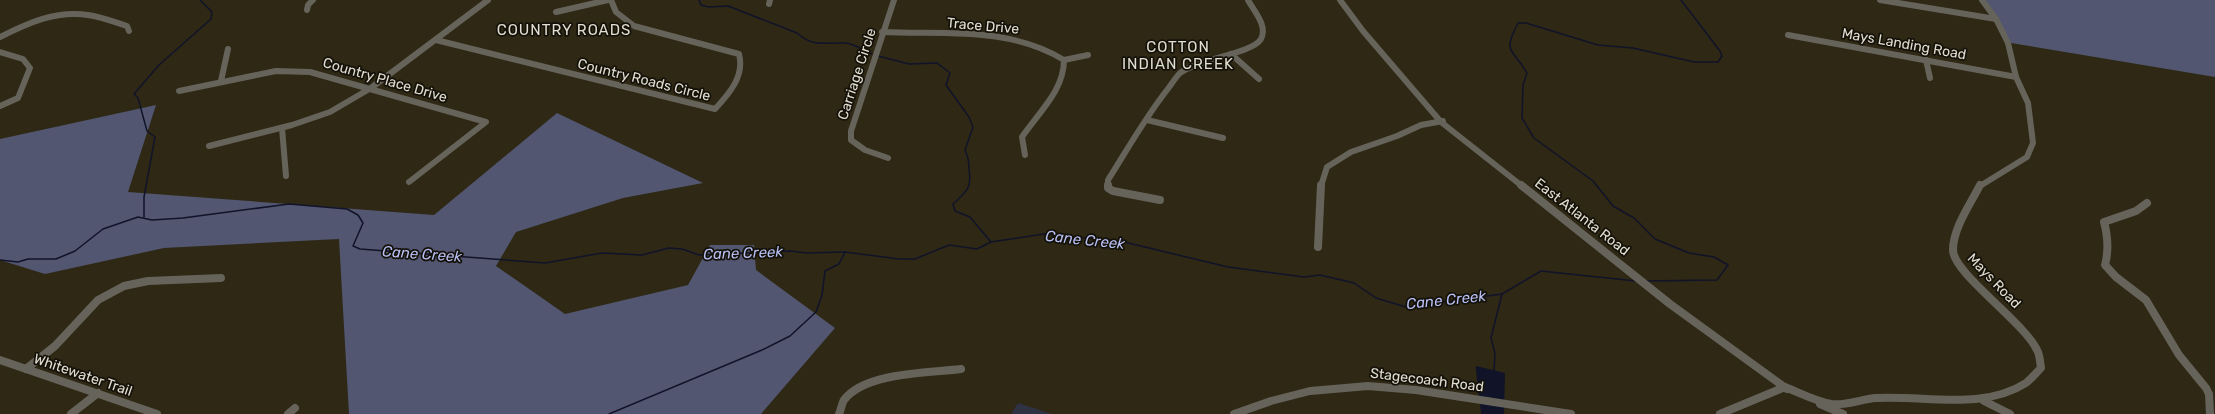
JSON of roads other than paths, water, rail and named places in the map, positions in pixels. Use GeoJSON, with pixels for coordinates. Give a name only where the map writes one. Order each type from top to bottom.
{"type":"FeatureCollection","features":[{"type":"Feature","properties":{"kind":"street"},"geometry":{"type":"LineString","coordinates":[[307,10],[308,5],[313,0]]}},
{"type":"Feature","properties":{"kind":"street"},"geometry":{"type":"LineString","coordinates":[[209,146],[282,128],[330,112],[371,88],[488,0]]}},
{"type":"Feature","properties":{"kind":"street"},"geometry":{"type":"LineString","coordinates":[[556,12],[608,0]]}},
{"type":"Feature","properties":{"kind":"street","name":"Country Roads Circle"},"geometry":{"type":"LineString","coordinates":[[436,40],[715,109],[729,93],[740,72],[742,60],[739,54],[634,26],[616,12],[611,0]]}},
{"type":"Feature","properties":{"kind":"street","name":"Carriage Circle"},"geometry":{"type":"LineString","coordinates":[[888,158],[865,150],[851,140],[851,131],[882,32],[894,0]]}},
{"type":"Feature","properties":{"kind":"street"},"geometry":{"type":"LineString","coordinates":[[1160,200],[1113,191],[1108,188],[1107,184],[1158,102],[1178,74],[1205,60],[1231,54],[1257,43],[1263,32],[1262,24],[1248,0]]}},
{"type":"Feature","properties":{"kind":"street","name":"East Atlanta Road"},"geometry":{"type":"LineString","coordinates":[[1340,0],[1363,31],[1441,122],[1443,121],[1480,153],[1670,304],[1785,388],[1842,414]]}},
{"type":"Feature","properties":{"kind":"street"},"geometry":{"type":"LineString","coordinates":[[1880,0],[1996,19]]}},
{"type":"Feature","properties":{"kind":"street","name":"Mays Road"},"geometry":{"type":"LineString","coordinates":[[1785,388],[1836,404],[1876,398],[1984,401],[2010,396],[2022,390],[2034,380],[2041,368],[2038,352],[2028,335],[2007,312],[1960,268],[1953,251],[1959,226],[1982,184],[2027,157],[2033,143],[2028,103],[2016,77],[2008,43],[1996,19],[1982,0]]}},
{"type":"Feature","properties":{"kind":"street"},"geometry":{"type":"LineString","coordinates":[[0,37],[36,20],[74,14],[87,15],[127,26],[129,31]]}},
{"type":"Feature","properties":{"kind":"street","name":"Trace Drive"},"geometry":{"type":"LineString","coordinates":[[882,32],[980,35],[1015,39],[1052,51],[1064,60]]}},
{"type":"Feature","properties":{"kind":"street","name":"Mays Landing Road"},"geometry":{"type":"LineString","coordinates":[[1788,35],[2016,77]]}},
{"type":"Feature","properties":{"kind":"street"},"geometry":{"type":"LineString","coordinates":[[221,81],[228,49]]}},
{"type":"Feature","properties":{"kind":"street"},"geometry":{"type":"LineString","coordinates":[[0,52],[23,59],[30,68],[18,98],[0,106]]}},
{"type":"Feature","properties":{"kind":"street"},"geometry":{"type":"LineString","coordinates":[[1231,54],[1259,79]]}},
{"type":"Feature","properties":{"kind":"street"},"geometry":{"type":"LineString","coordinates":[[1025,155],[1022,137],[1058,87],[1064,76],[1064,60],[1088,55]]}},
{"type":"Feature","properties":{"kind":"street"},"geometry":{"type":"LineString","coordinates":[[1926,60],[1930,78]]}},
{"type":"Feature","properties":{"kind":"street","name":"Country Place Drive"},"geometry":{"type":"LineString","coordinates":[[179,91],[221,81],[290,70],[310,72],[365,88],[371,88],[486,122],[409,182]]}},
{"type":"Feature","properties":{"kind":"street"},"geometry":{"type":"LineString","coordinates":[[1147,120],[1223,138]]}},
{"type":"Feature","properties":{"kind":"street"},"geometry":{"type":"LineString","coordinates":[[1318,247],[1320,188],[1327,167],[1351,152],[1397,136],[1421,125],[1443,121]]}},
{"type":"Feature","properties":{"kind":"street"},"geometry":{"type":"LineString","coordinates":[[282,128],[286,176]]}},
{"type":"Feature","properties":{"kind":"street"},"geometry":{"type":"LineString","coordinates":[[2147,203],[2136,211],[2104,222],[2108,237],[2108,253],[2105,265],[2148,302],[2179,355],[2206,388],[2209,394],[2210,414]]}},
{"type":"Feature","properties":{"kind":"street"},"geometry":{"type":"LineString","coordinates":[[26,369],[55,346],[98,300],[124,286],[148,281],[221,278]]}},
{"type":"Feature","properties":{"kind":"street","name":"Whitewater Trail"},"geometry":{"type":"LineString","coordinates":[[0,360],[157,414]]}},
{"type":"Feature","properties":{"kind":"street"},"geometry":{"type":"LineString","coordinates":[[839,414],[844,401],[851,394],[872,381],[961,369]]}},
{"type":"Feature","properties":{"kind":"street","name":"Stagecoach Road"},"geometry":{"type":"LineString","coordinates":[[1234,414],[1258,404],[1300,393],[1335,387],[1367,386],[1461,396],[1571,414]]}},
{"type":"Feature","properties":{"kind":"street"},"geometry":{"type":"LineString","coordinates":[[1720,414],[1785,388]]}},
{"type":"Feature","properties":{"kind":"street"},"geometry":{"type":"LineString","coordinates":[[71,414],[98,393]]}},
{"type":"Feature","properties":{"kind":"street"},"geometry":{"type":"LineString","coordinates":[[1984,401],[1995,408],[2010,414]]}},
{"type":"Feature","properties":{"kind":"waterway"},"geometry":{"type":"LineString","coordinates":[[144,217],[144,197],[155,137],[147,131],[138,98],[134,94],[159,65],[211,19],[212,12],[200,0]]}},
{"type":"Feature","properties":{"kind":"waterway"},"geometry":{"type":"LineString","coordinates":[[699,0],[701,5],[709,7],[728,6],[797,33],[809,41],[820,43],[848,43],[872,54]]}},
{"type":"Feature","properties":{"kind":"waterway"},"geometry":{"type":"LineString","coordinates":[[1645,281],[1717,280],[1728,265],[1714,257],[1689,253],[1655,239],[1634,218],[1613,206],[1593,181],[1534,138],[1522,118],[1523,85],[1527,73],[1513,54],[1510,46],[1513,33],[1518,23],[1526,23],[1598,45],[1633,48],[1694,62],[1718,62],[1722,56],[1720,51],[1681,0]]}},
{"type":"Feature","properties":{"kind":"waterway"},"geometry":{"type":"LineString","coordinates":[[878,56],[909,64],[937,63],[950,73],[946,85],[969,117],[973,127],[965,150],[969,161],[969,185],[965,192],[953,204],[955,211],[970,217],[991,242]]}},
{"type":"Feature","properties":{"kind":"waterway","name":"Cane Creek"},"geometry":{"type":"LineString","coordinates":[[0,260],[18,262],[28,259],[56,259],[75,251],[103,229],[138,217],[152,220],[183,218],[289,204],[347,209],[358,215],[363,223],[353,246],[360,249],[545,263],[602,253],[642,255],[669,248],[682,249],[699,255],[791,251],[807,253],[845,252]]}},
{"type":"Feature","properties":{"kind":"waterway","name":"Cane Creek"},"geometry":{"type":"LineString","coordinates":[[991,242],[1044,234],[1120,241],[1228,267],[1304,277],[1320,275],[1354,283],[1376,298],[1406,307],[1502,294]]}},
{"type":"Feature","properties":{"kind":"waterway","name":"Cane Creek"},"geometry":{"type":"LineString","coordinates":[[845,252],[899,259],[915,259],[949,245],[977,249],[991,242]]}},
{"type":"Feature","properties":{"kind":"waterway"},"geometry":{"type":"LineString","coordinates":[[609,414],[762,350],[790,336],[816,312],[822,295],[825,271],[839,264],[845,252]]}},
{"type":"Feature","properties":{"kind":"waterway"},"geometry":{"type":"LineString","coordinates":[[1502,294],[1541,271],[1636,281]]}},
{"type":"Feature","properties":{"kind":"waterway"},"geometry":{"type":"LineString","coordinates":[[1494,372],[1495,353],[1491,338],[1502,294]]}},
{"type":"Feature","properties":{"kind":"district","name":"COUNTRY ROADS"},"geometry":{"type":"Point","coordinates":[564,30]}},
{"type":"Feature","properties":{"kind":"district","name":"COTTON INDIAN CREEK"},"geometry":{"type":"Point","coordinates":[1178,56]}}]}
